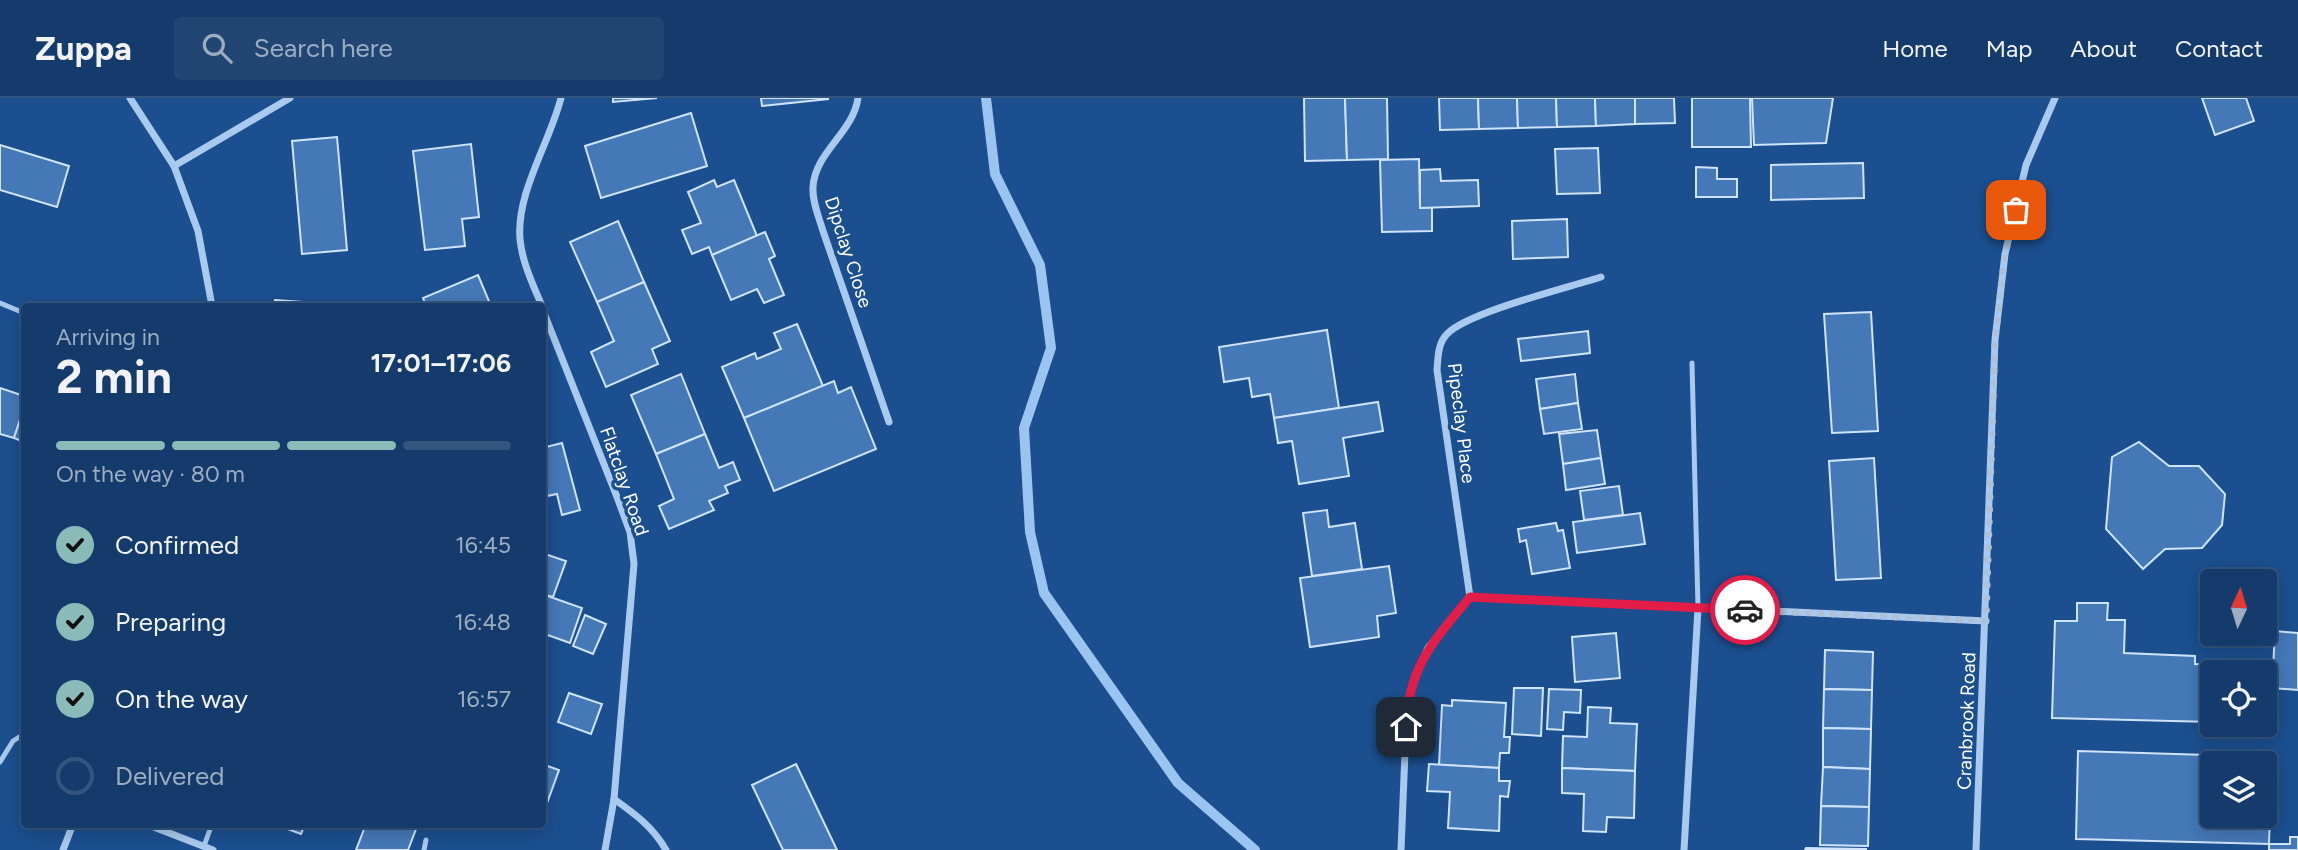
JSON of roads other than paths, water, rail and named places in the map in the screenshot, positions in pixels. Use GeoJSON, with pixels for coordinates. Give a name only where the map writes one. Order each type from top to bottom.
{"type":"FeatureCollection","features":[{"type":"Feature","properties":{"kind":"street"},"geometry":{"type":"LineString","coordinates":[[130,98],[174,166],[198,231],[211,303]]}},
{"type":"Feature","properties":{"kind":"street"},"geometry":{"type":"LineString","coordinates":[[174,166],[290,98]]}},
{"type":"Feature","properties":{"kind":"street","name":"Flatclay Road"},"geometry":{"type":"LineString","coordinates":[[540,303],[522,248],[522,214],[531,179],[554,125],[561,98]]}},
{"type":"Feature","properties":{"kind":"street","name":"Dipclay Close"},"geometry":{"type":"LineString","coordinates":[[858,98],[849,124],[820,163],[813,187],[815,207],[890,422]]}},
{"type":"Feature","properties":{"kind":"street","name":"Cranbrook Road"},"geometry":{"type":"LineString","coordinates":[[1976,850],[1995,340],[2005,254],[2026,165],[2055,98]]}},
{"type":"Feature","properties":{"kind":"street","name":"Pipeclay Place"},"geometry":{"type":"LineString","coordinates":[[1470,597],[1437,370],[1438,352],[1446,335],[1465,320],[1601,277]]}},
{"type":"Feature","properties":{"kind":"street","name":"Flatclay Road"},"geometry":{"type":"LineString","coordinates":[[546,317],[617,497],[631,543],[634,564],[614,799],[605,850]]}},
{"type":"Feature","properties":{"kind":"street"},"geometry":{"type":"LineString","coordinates":[[1401,850],[1407,703],[1428,648],[1470,597],[1986,621]]}},
{"type":"Feature","properties":{"kind":"street"},"geometry":{"type":"LineString","coordinates":[[1684,850],[1698,608]]}},
{"type":"Feature","properties":{"kind":"street"},"geometry":{"type":"LineString","coordinates":[[614,799],[642,818],[660,838],[666,850]]}},
{"type":"Feature","properties":{"kind":"street"},"geometry":{"type":"LineString","coordinates":[[63,850],[71,828]]}},
{"type":"Feature","properties":{"kind":"street"},"geometry":{"type":"LineString","coordinates":[[157,828],[213,850]]}},
{"type":"Feature","properties":{"kind":"lane"},"geometry":{"type":"LineString","coordinates":[[0,303],[21,312]]}},
{"type":"Feature","properties":{"kind":"lane"},"geometry":{"type":"LineString","coordinates":[[1692,363],[1698,608]]}},
{"type":"Feature","properties":{"kind":"lane"},"geometry":{"type":"LineString","coordinates":[[0,762],[13,741],[21,736]]}},
{"type":"Feature","properties":{"kind":"lane"},"geometry":{"type":"LineString","coordinates":[[204,846],[211,828]]}},
{"type":"Feature","properties":{"kind":"lane"},"geometry":{"type":"LineString","coordinates":[[424,850],[426,840]]}},
{"type":"Feature","properties":{"kind":"waterway"},"geometry":{"type":"LineString","coordinates":[[986,98],[995,174],[1040,265],[1051,348],[1024,428],[1030,532],[1044,593],[1178,783],[1255,850]]}}]}
